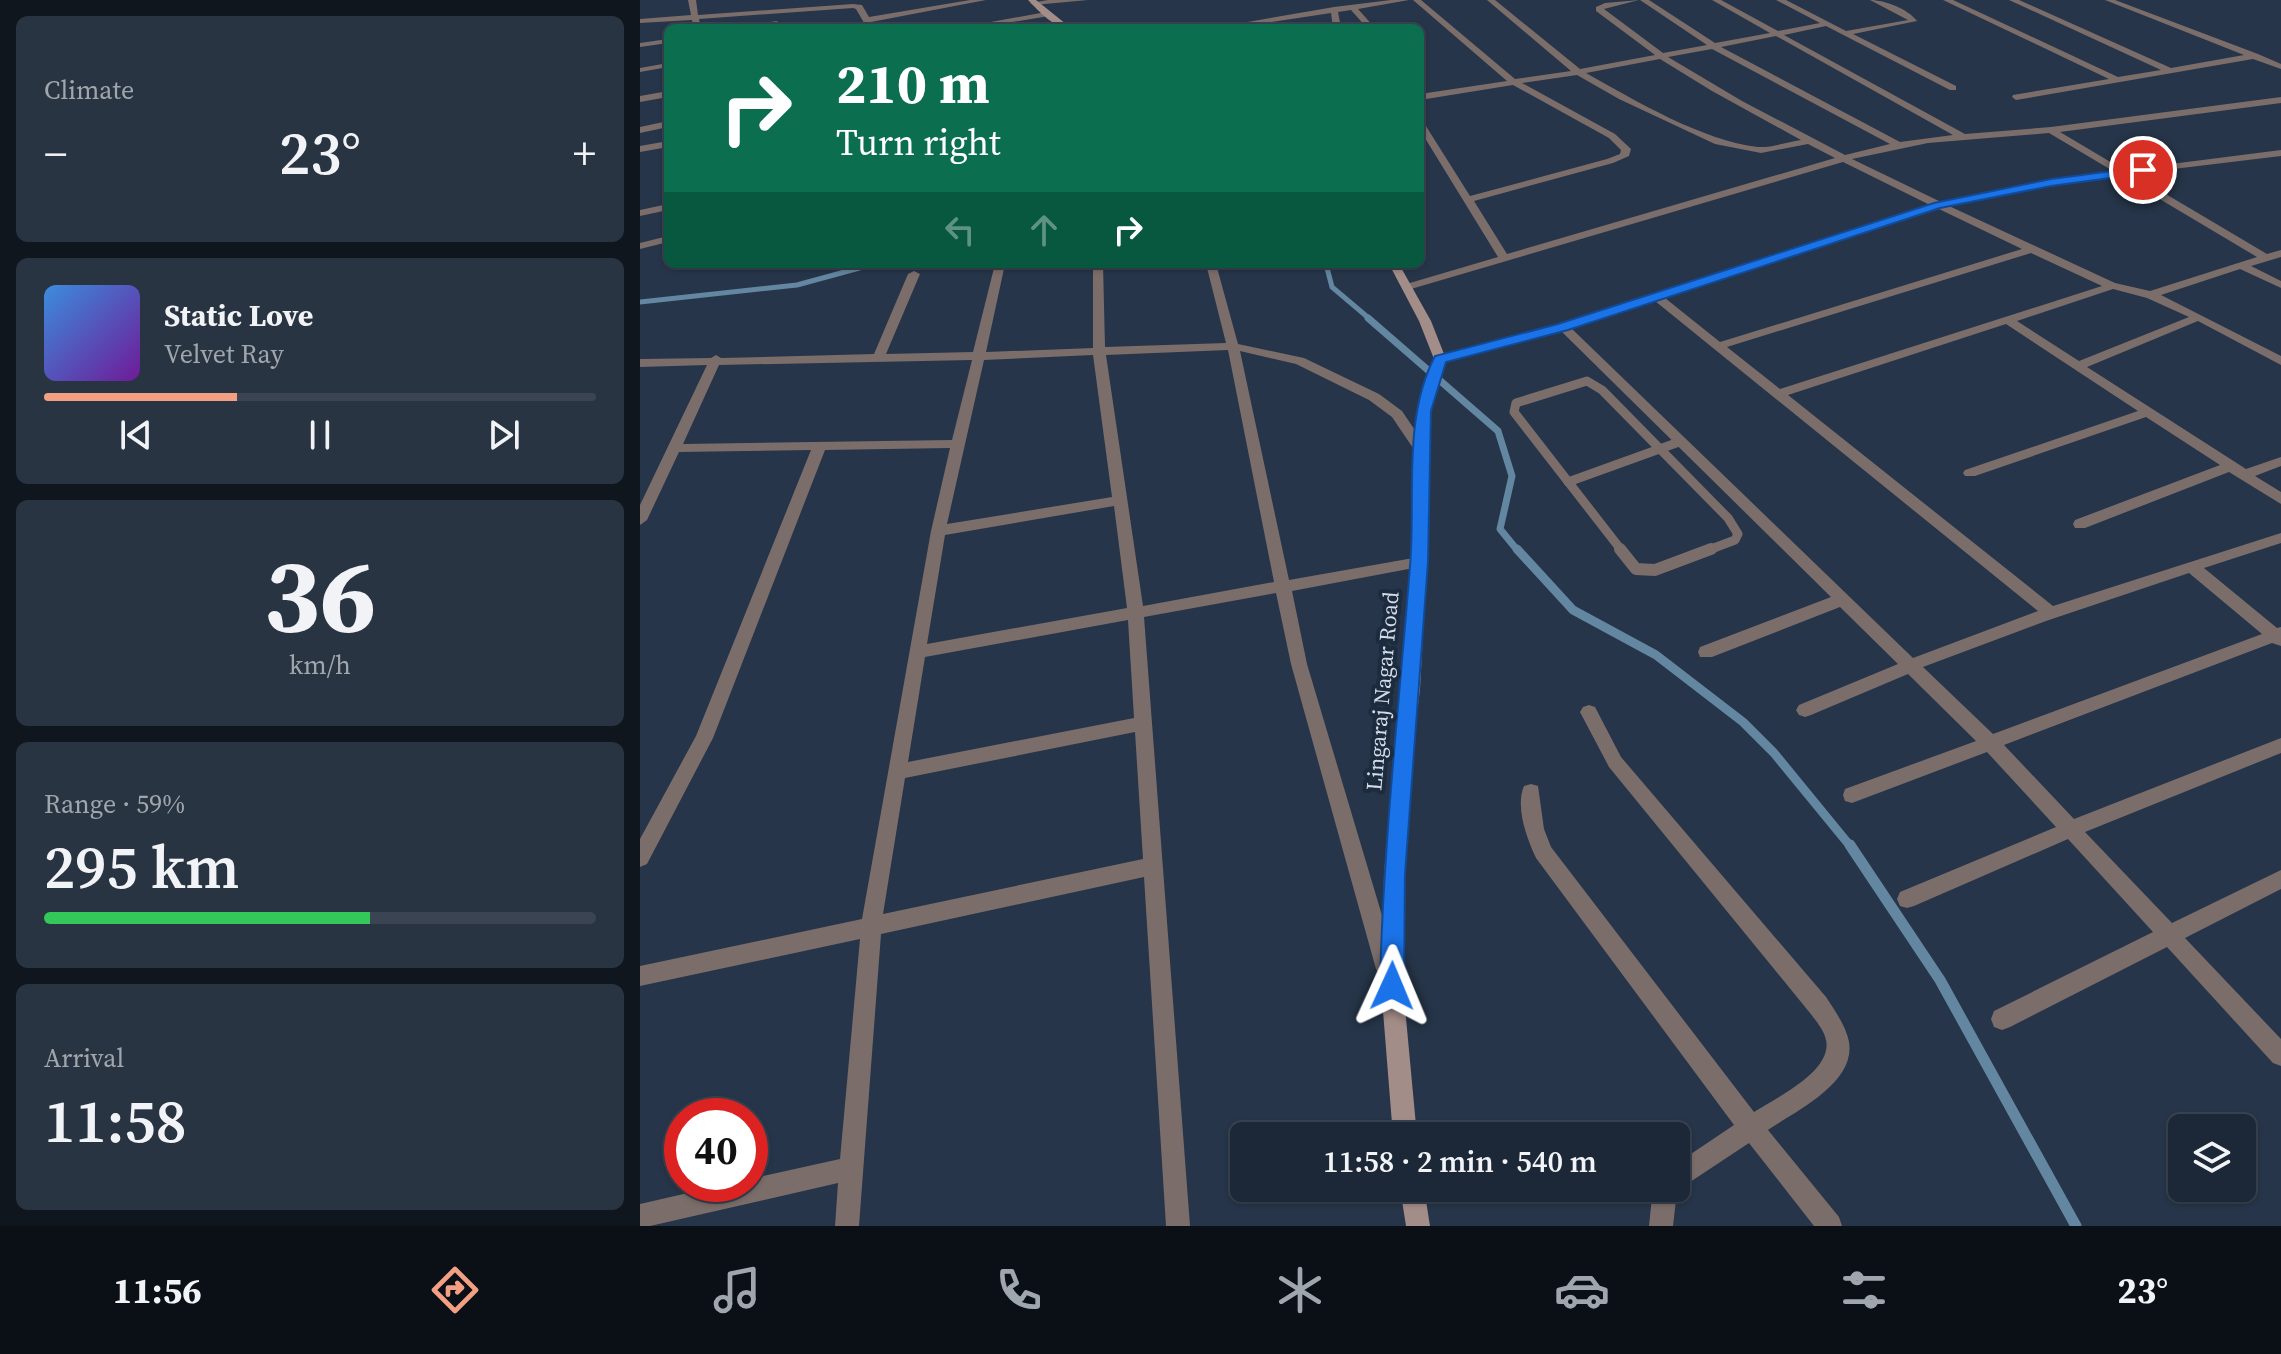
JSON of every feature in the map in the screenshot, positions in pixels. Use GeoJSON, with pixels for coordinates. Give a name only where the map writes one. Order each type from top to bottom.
{"type":"FeatureCollection","features":[{"type":"Feature","properties":{"kind":"street"},"geometry":{"type":"LineString","coordinates":[[692,0],[696,24]]}},
{"type":"Feature","properties":{"kind":"street"},"geometry":{"type":"LineString","coordinates":[[640,21],[842,3],[859,7],[869,24],[982,0]]}},
{"type":"Feature","properties":{"kind":"street"},"geometry":{"type":"LineString","coordinates":[[1033,1],[1084,0]]}},
{"type":"Feature","properties":{"kind":"street"},"geometry":{"type":"LineString","coordinates":[[1302,0],[1311,12]]}},
{"type":"Feature","properties":{"kind":"street"},"geometry":{"type":"LineString","coordinates":[[1240,24],[1405,0]]}},
{"type":"Feature","properties":{"kind":"street"},"geometry":{"type":"LineString","coordinates":[[1417,0],[1512,81],[1612,136],[1626,149],[1624,156],[1467,200]]}},
{"type":"Feature","properties":{"kind":"street"},"geometry":{"type":"LineString","coordinates":[[1491,0],[1578,72],[1622,97],[1718,142],[1761,150],[1809,141]]}},
{"type":"Feature","properties":{"kind":"street"},"geometry":{"type":"LineString","coordinates":[[1635,0],[1605,5],[1599,9],[1661,57],[1710,88],[1938,206],[2112,286]]}},
{"type":"Feature","properties":{"kind":"street"},"geometry":{"type":"LineString","coordinates":[[1644,0],[1715,47],[1898,145]]}},
{"type":"Feature","properties":{"kind":"street"},"geometry":{"type":"LineString","coordinates":[[1716,0],[1964,137]]}},
{"type":"Feature","properties":{"kind":"street"},"geometry":{"type":"LineString","coordinates":[[1780,0],[1953,88]]}},
{"type":"Feature","properties":{"kind":"street"},"geometry":{"type":"LineString","coordinates":[[1845,33],[1913,21],[1874,0]]}},
{"type":"Feature","properties":{"kind":"street"},"geometry":{"type":"LineString","coordinates":[[1947,0],[2116,79]]}},
{"type":"Feature","properties":{"kind":"street"},"geometry":{"type":"LineString","coordinates":[[2013,0],[2169,70]]}},
{"type":"Feature","properties":{"kind":"street"},"geometry":{"type":"LineString","coordinates":[[2109,0],[2281,67]]}},
{"type":"Feature","properties":{"kind":"street"},"geometry":{"type":"LineString","coordinates":[[1033,1],[1061,24]]}},
{"type":"Feature","properties":{"kind":"street"},"geometry":{"type":"LineString","coordinates":[[1352,7],[1367,24]]}},
{"type":"Feature","properties":{"kind":"street"},"geometry":{"type":"LineString","coordinates":[[1334,9],[1336,24]]}},
{"type":"Feature","properties":{"kind":"street"},"geometry":{"type":"LineString","coordinates":[[772,11],[778,24]]}},
{"type":"Feature","properties":{"kind":"street"},"geometry":{"type":"LineString","coordinates":[[986,24],[1046,14]]}},
{"type":"Feature","properties":{"kind":"street"},"geometry":{"type":"LineString","coordinates":[[1424,96],[1578,72],[1827,24]]}},
{"type":"Feature","properties":{"kind":"street"},"geometry":{"type":"LineString","coordinates":[[640,45],[664,42]]}},
{"type":"Feature","properties":{"kind":"street"},"geometry":{"type":"LineString","coordinates":[[2016,97],[2255,56]]}},
{"type":"Feature","properties":{"kind":"street"},"geometry":{"type":"LineString","coordinates":[[640,70],[664,66]]}},
{"type":"Feature","properties":{"kind":"street"},"geometry":{"type":"LineString","coordinates":[[1428,86],[1436,93]]}},
{"type":"Feature","properties":{"kind":"street"},"geometry":{"type":"LineString","coordinates":[[640,99],[664,95]]}},
{"type":"Feature","properties":{"kind":"street"},"geometry":{"type":"LineString","coordinates":[[1407,287],[1841,158],[1898,145],[2051,130],[2281,100]]}},
{"type":"Feature","properties":{"kind":"street"},"geometry":{"type":"LineString","coordinates":[[640,130],[664,125]]}},
{"type":"Feature","properties":{"kind":"street"},"geometry":{"type":"LineString","coordinates":[[1424,130],[1504,258]]}},
{"type":"Feature","properties":{"kind":"street"},"geometry":{"type":"LineString","coordinates":[[2051,130],[2266,258]]}},
{"type":"Feature","properties":{"kind":"street"},"geometry":{"type":"LineString","coordinates":[[640,149],[664,145]]}},
{"type":"Feature","properties":{"kind":"street"},"geometry":{"type":"LineString","coordinates":[[1396,268],[1438,364],[1938,206],[2051,182],[2281,153]]}},
{"type":"Feature","properties":{"kind":"street"},"geometry":{"type":"LineString","coordinates":[[640,213],[664,208]]}},
{"type":"Feature","properties":{"kind":"street"},"geometry":{"type":"LineString","coordinates":[[640,246],[664,240]]}},
{"type":"Feature","properties":{"kind":"street"},"geometry":{"type":"LineString","coordinates":[[1719,346],[2032,249]]}},
{"type":"Feature","properties":{"kind":"street"},"geometry":{"type":"LineString","coordinates":[[2152,294],[2281,253]]}},
{"type":"Feature","properties":{"kind":"street"},"geometry":{"type":"LineString","coordinates":[[2242,266],[2281,285]]}},
{"type":"Feature","properties":{"kind":"street"},"geometry":{"type":"LineString","coordinates":[[847,1226],[871,925],[938,531],[999,268]]}},
{"type":"Feature","properties":{"kind":"street"},"geometry":{"type":"LineString","coordinates":[[1098,268],[1099,351],[1136,614],[1178,1226]]}},
{"type":"Feature","properties":{"kind":"street"},"geometry":{"type":"LineString","coordinates":[[1212,268],[1233,346],[1299,664],[1392,986]]}},
{"type":"Feature","properties":{"kind":"street"},"geometry":{"type":"LineString","coordinates":[[879,357],[914,274]]}},
{"type":"Feature","properties":{"kind":"street"},"geometry":{"type":"LineString","coordinates":[[1779,394],[2112,286],[2129,286],[2152,294],[2281,361]]}},
{"type":"Feature","properties":{"kind":"street"},"geometry":{"type":"LineString","coordinates":[[1657,297],[2052,614]]}},
{"type":"Feature","properties":{"kind":"street"},"geometry":{"type":"LineString","coordinates":[[2078,366],[2196,318]]}},
{"type":"Feature","properties":{"kind":"street"},"geometry":{"type":"LineString","coordinates":[[2006,319],[2281,499]]}},
{"type":"Feature","properties":{"kind":"street"},"geometry":{"type":"LineString","coordinates":[[1563,327],[1992,745],[2281,1055]]}},
{"type":"Feature","properties":{"kind":"street"},"geometry":{"type":"LineString","coordinates":[[640,363],[716,359],[980,356],[1233,346],[1269,351],[1300,361],[1374,397],[1397,414],[1422,451]]}},
{"type":"Feature","properties":{"kind":"street"},"geometry":{"type":"LineString","coordinates":[[640,520],[716,359]]}},
{"type":"Feature","properties":{"kind":"street","name":"Lingaraj Nagar Road"},"geometry":{"type":"LineString","coordinates":[[1404,1122],[1392,986],[1394,875],[1419,562],[1424,411],[1438,364]]}},
{"type":"Feature","properties":{"kind":"street"},"geometry":{"type":"LineString","coordinates":[[1970,473],[2148,412]]}},
{"type":"Feature","properties":{"kind":"street"},"geometry":{"type":"LineString","coordinates":[[673,448],[959,444]]}},
{"type":"Feature","properties":{"kind":"street"},"geometry":{"type":"LineString","coordinates":[[640,858],[704,738],[820,446]]}},
{"type":"Feature","properties":{"kind":"street"},"geometry":{"type":"LineString","coordinates":[[2080,524],[2237,471],[2281,461]]}},
{"type":"Feature","properties":{"kind":"street"},"geometry":{"type":"LineString","coordinates":[[938,531],[1120,500]]}},
{"type":"Feature","properties":{"kind":"street"},"geometry":{"type":"LineString","coordinates":[[1805,710],[1908,664],[2281,538]]}},
{"type":"Feature","properties":{"kind":"street"},"geometry":{"type":"LineString","coordinates":[[918,652],[1419,562]]}},
{"type":"Feature","properties":{"kind":"street"},"geometry":{"type":"LineString","coordinates":[[2191,566],[2279,637]]}},
{"type":"Feature","properties":{"kind":"street"},"geometry":{"type":"LineString","coordinates":[[1706,652],[1843,599]]}},
{"type":"Feature","properties":{"kind":"street"},"geometry":{"type":"LineString","coordinates":[[1852,795],[2279,637]]}},
{"type":"Feature","properties":{"kind":"street"},"geometry":{"type":"LineString","coordinates":[[1589,712],[1615,762],[1818,1005],[1832,1025],[1838,1046],[1838,1060],[1823,1080],[1690,1168]]}},
{"type":"Feature","properties":{"kind":"street"},"geometry":{"type":"LineString","coordinates":[[898,772],[1144,723]]}},
{"type":"Feature","properties":{"kind":"street"},"geometry":{"type":"LineString","coordinates":[[1907,899],[2281,745]]}},
{"type":"Feature","properties":{"kind":"street"},"geometry":{"type":"LineString","coordinates":[[1531,792],[1534,829],[1543,852],[1751,1127],[1830,1226]]}},
{"type":"Feature","properties":{"kind":"street"},"geometry":{"type":"LineString","coordinates":[[640,976],[1154,866]]}},
{"type":"Feature","properties":{"kind":"street"},"geometry":{"type":"LineString","coordinates":[[2002,1019],[2281,879]]}},
{"type":"Feature","properties":{"kind":"street"},"geometry":{"type":"LineString","coordinates":[[640,1216],[852,1168]]}},
{"type":"Feature","properties":{"kind":"street"},"geometry":{"type":"LineString","coordinates":[[1414,1202],[1418,1226]]}},
{"type":"Feature","properties":{"kind":"street"},"geometry":{"type":"LineString","coordinates":[[1661,1226],[1663,1202]]}},
{"type":"Feature","properties":{"kind":"lane"},"geometry":{"type":"LineString","coordinates":[[1593,383],[1661,449],[1735,525],[1738,534],[1735,540],[1655,570],[1636,569],[1513,407],[1516,403],[1564,386],[1593,383]]}},
{"type":"Feature","properties":{"kind":"lane"},"geometry":{"type":"LineString","coordinates":[[1568,482],[1679,442]]}},
{"type":"Feature","properties":{"kind":"waterway"},"geometry":{"type":"LineString","coordinates":[[640,302],[797,285],[859,268]]}},
{"type":"Feature","properties":{"kind":"waterway"},"geometry":{"type":"LineString","coordinates":[[1327,268],[1332,287],[1371,320]]}},
{"type":"Feature","properties":{"kind":"waterway"},"geometry":{"type":"LineString","coordinates":[[1368,318],[1498,431],[1512,476],[1500,529],[1518,551]]}},
{"type":"Feature","properties":{"kind":"waterway"},"geometry":{"type":"LineString","coordinates":[[1517,549],[1573,610],[1656,655],[1743,722],[1774,753],[1851,847]]}},
{"type":"Feature","properties":{"kind":"waterway"},"geometry":{"type":"LineString","coordinates":[[1850,845],[1940,980],[2076,1226]]}},
{"type":"Feature","properties":{"kind":"route"},"geometry":{"type":"LineString","coordinates":[[1392,986],[1394,875],[1411,689],[1424,411],[1440,359],[1563,327],[1938,206],[2051,182],[2143,170]]}}]}
